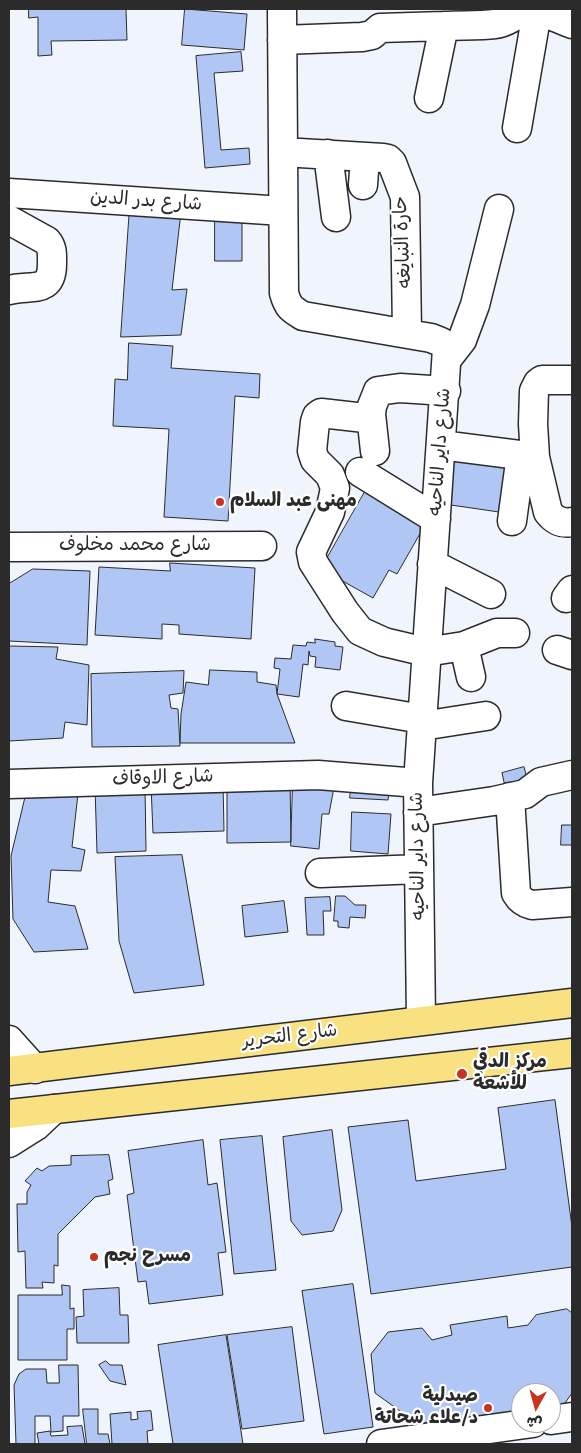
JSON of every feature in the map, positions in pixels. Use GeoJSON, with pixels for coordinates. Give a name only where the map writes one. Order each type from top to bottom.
{"type":"FeatureCollection","features":[{"type":"Feature","properties":{"kind":"main road","name":"شارع التحرير"},"geometry":{"type":"LineString","coordinates":[[22,1070],[421,1020],[572,1004]]}},
{"type":"Feature","properties":{"kind":"main road"},"geometry":{"type":"LineString","coordinates":[[9,1114],[572,1053]]}},
{"type":"Feature","properties":{"kind":"street"},"geometry":{"type":"LineString","coordinates":[[282,9],[284,293],[291,309],[303,316],[431,338],[441,342],[447,349],[448,358]]}},
{"type":"Feature","properties":{"kind":"street"},"geometry":{"type":"LineString","coordinates":[[282,40],[362,38],[372,35],[380,28],[494,24],[508,22],[518,15],[531,11],[572,24]]}},
{"type":"Feature","properties":{"kind":"street"},"geometry":{"type":"LineString","coordinates":[[517,128],[531,11]]}},
{"type":"Feature","properties":{"kind":"street"},"geometry":{"type":"LineString","coordinates":[[429,98],[444,26]]}},
{"type":"Feature","properties":{"kind":"street"},"geometry":{"type":"LineString","coordinates":[[283,152],[374,157],[363,185]]}},
{"type":"Feature","properties":{"kind":"street"},"geometry":{"type":"LineString","coordinates":[[328,154],[336,217]]}},
{"type":"Feature","properties":{"kind":"street","name":"حارة النبايغه"},"geometry":{"type":"LineString","coordinates":[[374,157],[388,159],[392,163],[405,198],[407,334]]}},
{"type":"Feature","properties":{"kind":"street","name":"شارع بدر الدين"},"geometry":{"type":"LineString","coordinates":[[9,193],[283,211]]}},
{"type":"Feature","properties":{"kind":"street"},"geometry":{"type":"LineString","coordinates":[[448,358],[462,340],[475,305],[500,209]]}},
{"type":"Feature","properties":{"kind":"street"},"geometry":{"type":"LineString","coordinates":[[9,220],[47,241],[51,246],[52,272],[50,280],[45,285],[19,287],[9,290]]}},
{"type":"Feature","properties":{"kind":"street","name":"شارع داير الناحيه"},"geometry":{"type":"LineString","coordinates":[[421,1020],[418,783],[448,358]]}},
{"type":"Feature","properties":{"kind":"street"},"geometry":{"type":"LineString","coordinates":[[512,520],[528,456],[533,424],[535,387],[542,380],[572,380]]}},
{"type":"Feature","properties":{"kind":"street"},"geometry":{"type":"LineString","coordinates":[[436,519],[368,462],[371,414],[378,391],[400,388],[446,391]]}},
{"type":"Feature","properties":{"kind":"street"},"geometry":{"type":"LineString","coordinates":[[371,414],[365,418],[359,418],[321,413],[316,418],[312,451],[315,460],[330,475],[335,488],[330,512],[311,552],[313,562],[345,612],[360,631],[384,642],[426,652],[464,646],[497,633],[515,633]]}},
{"type":"Feature","properties":{"kind":"street"},"geometry":{"type":"LineString","coordinates":[[441,445],[528,456]]}},
{"type":"Feature","properties":{"kind":"street"},"geometry":{"type":"LineString","coordinates":[[528,456],[548,512],[559,521],[572,522]]}},
{"type":"Feature","properties":{"kind":"street","name":"شارع محمد مخلوف"},"geometry":{"type":"LineString","coordinates":[[9,546],[262,546]]}},
{"type":"Feature","properties":{"kind":"street"},"geometry":{"type":"LineString","coordinates":[[432,564],[491,594]]}},
{"type":"Feature","properties":{"kind":"street"},"geometry":{"type":"LineString","coordinates":[[464,646],[471,677]]}},
{"type":"Feature","properties":{"kind":"street"},"geometry":{"type":"LineString","coordinates":[[346,706],[422,723],[486,716]]}},
{"type":"Feature","properties":{"kind":"street","name":"شارع الاوقاف"},"geometry":{"type":"LineString","coordinates":[[9,784],[318,775],[418,783]]}},
{"type":"Feature","properties":{"kind":"street"},"geometry":{"type":"LineString","coordinates":[[418,812],[525,794],[540,782],[572,775]]}},
{"type":"Feature","properties":{"kind":"street"},"geometry":{"type":"LineString","coordinates":[[510,797],[516,893],[520,900],[532,905],[572,902]]}},
{"type":"Feature","properties":{"kind":"street"},"geometry":{"type":"LineString","coordinates":[[320,873],[419,869]]}},
{"type":"Feature","properties":{"kind":"street"},"geometry":{"type":"LineString","coordinates":[[9,1040],[22,1070]]}},
{"type":"Feature","properties":{"kind":"street"},"geometry":{"type":"LineString","coordinates":[[9,1142],[36,1126],[54,1109]]}},
{"type":"Feature","properties":{"kind":"street"},"geometry":{"type":"LineString","coordinates":[[381,1444],[511,1426]]}},
{"type":"Feature","properties":{"kind":"building"},"geometry":{"type":"Polygon","coordinates":[[[29,9],[126,9],[127,40],[51,41],[52,55],[38,56],[38,17],[29,18],[29,9]]]}},
{"type":"Feature","properties":{"kind":"building"},"geometry":{"type":"Polygon","coordinates":[[[185,9],[247,14],[244,50],[182,45],[185,9]]]}},
{"type":"Feature","properties":{"kind":"building"},"geometry":{"type":"Polygon","coordinates":[[[241,52],[243,71],[214,73],[221,150],[249,148],[250,164],[205,168],[196,56],[241,52]]]}},
{"type":"Feature","properties":{"kind":"building"},"geometry":{"type":"Polygon","coordinates":[[[130,206],[181,212],[172,290],[187,289],[181,335],[121,337],[130,206]]]}},
{"type":"Feature","properties":{"kind":"building"},"geometry":{"type":"Polygon","coordinates":[[[215,216],[242,216],[242,261],[215,261],[215,216]]]}},
{"type":"Feature","properties":{"kind":"building"},"geometry":{"type":"Polygon","coordinates":[[[129,343],[173,346],[171,368],[260,374],[259,398],[235,396],[228,521],[164,517],[169,429],[113,426],[115,379],[127,380],[129,343]]]}},
{"type":"Feature","properties":{"kind":"building"},"geometry":{"type":"Polygon","coordinates":[[[452,455],[506,464],[499,512],[444,504],[452,455]]]}},
{"type":"Feature","properties":{"kind":"building"},"geometry":{"type":"Polygon","coordinates":[[[366,490],[426,523],[397,574],[389,570],[373,598],[321,569],[366,490]]]}},
{"type":"Feature","properties":{"kind":"building"},"geometry":{"type":"Polygon","coordinates":[[[170,563],[255,568],[251,639],[179,634],[179,625],[162,624],[162,639],[95,635],[99,567],[170,571],[170,563]]]}},
{"type":"Feature","properties":{"kind":"building"},"geometry":{"type":"Polygon","coordinates":[[[33,569],[90,571],[87,645],[9,641],[9,584],[33,569]]]}},
{"type":"Feature","properties":{"kind":"building"},"geometry":{"type":"Polygon","coordinates":[[[315,639],[335,642],[335,646],[343,647],[340,670],[315,667],[316,657],[310,656],[309,651],[308,665],[303,664],[299,697],[277,694],[280,669],[274,668],[275,658],[291,659],[293,645],[306,646],[307,642],[315,643],[315,639]]]}},
{"type":"Feature","properties":{"kind":"building"},"geometry":{"type":"Polygon","coordinates":[[[9,646],[58,647],[56,659],[89,665],[87,725],[65,722],[63,738],[9,741],[9,646]]]}},
{"type":"Feature","properties":{"kind":"building"},"geometry":{"type":"Polygon","coordinates":[[[210,670],[257,672],[257,682],[276,685],[277,694],[295,743],[180,743],[181,714],[186,682],[208,685],[210,670]]]}},
{"type":"Feature","properties":{"kind":"building"},"geometry":{"type":"Polygon","coordinates":[[[184,671],[183,693],[169,695],[171,708],[178,709],[180,746],[92,747],[91,674],[184,671]]]}},
{"type":"Feature","properties":{"kind":"building"},"geometry":{"type":"Polygon","coordinates":[[[524,767],[529,785],[506,791],[502,773],[524,767]]]}},
{"type":"Feature","properties":{"kind":"building"},"geometry":{"type":"Polygon","coordinates":[[[290,780],[291,842],[227,843],[227,782],[290,780]]]}},
{"type":"Feature","properties":{"kind":"building"},"geometry":{"type":"Polygon","coordinates":[[[352,781],[390,786],[388,800],[350,798],[352,781]]]}},
{"type":"Feature","properties":{"kind":"building"},"geometry":{"type":"Polygon","coordinates":[[[223,782],[224,831],[153,833],[151,785],[223,782]]]}},
{"type":"Feature","properties":{"kind":"building"},"geometry":{"type":"Polygon","coordinates":[[[293,782],[335,782],[329,814],[322,814],[319,849],[291,846],[293,782]]]}},
{"type":"Feature","properties":{"kind":"building"},"geometry":{"type":"Polygon","coordinates":[[[79,785],[72,847],[85,850],[81,871],[51,870],[48,902],[75,906],[88,949],[34,952],[13,919],[11,856],[25,797],[79,785]]]}},
{"type":"Feature","properties":{"kind":"building"},"geometry":{"type":"Polygon","coordinates":[[[145,785],[146,851],[97,853],[95,786],[145,785]]]}},
{"type":"Feature","properties":{"kind":"building"},"geometry":{"type":"Polygon","coordinates":[[[352,812],[391,814],[388,854],[351,851],[352,812]]]}},
{"type":"Feature","properties":{"kind":"building"},"geometry":{"type":"Polygon","coordinates":[[[562,825],[572,825],[572,845],[561,845],[562,825]]]}},
{"type":"Feature","properties":{"kind":"building"},"geometry":{"type":"Polygon","coordinates":[[[182,855],[204,985],[134,993],[119,941],[115,857],[182,855]]]}},
{"type":"Feature","properties":{"kind":"building"},"geometry":{"type":"Polygon","coordinates":[[[336,896],[345,896],[355,905],[366,905],[365,918],[350,917],[349,928],[338,927],[338,921],[334,921],[336,896]]]}},
{"type":"Feature","properties":{"kind":"building"},"geometry":{"type":"Polygon","coordinates":[[[330,897],[331,911],[323,911],[324,935],[307,935],[305,898],[330,897]]]}},
{"type":"Feature","properties":{"kind":"building"},"geometry":{"type":"Polygon","coordinates":[[[284,901],[288,932],[245,937],[242,906],[284,901]]]}},
{"type":"Feature","properties":{"kind":"building"},"geometry":{"type":"Polygon","coordinates":[[[555,1100],[572,1227],[572,1267],[371,1294],[348,1127],[408,1120],[416,1181],[506,1169],[498,1108],[555,1100]]]}},
{"type":"Feature","properties":{"kind":"building"},"geometry":{"type":"Polygon","coordinates":[[[332,1130],[342,1210],[333,1231],[302,1235],[291,1221],[283,1137],[332,1130]]]}},
{"type":"Feature","properties":{"kind":"building"},"geometry":{"type":"Polygon","coordinates":[[[262,1136],[276,1270],[234,1274],[220,1140],[262,1136]]]}},
{"type":"Feature","properties":{"kind":"building"},"geometry":{"type":"Polygon","coordinates":[[[203,1140],[208,1185],[217,1183],[226,1252],[218,1253],[223,1295],[149,1304],[146,1281],[138,1282],[127,1195],[134,1193],[128,1151],[203,1140]]]}},
{"type":"Feature","properties":{"kind":"building"},"geometry":{"type":"Polygon","coordinates":[[[109,1155],[113,1179],[108,1181],[110,1194],[95,1197],[58,1234],[58,1266],[54,1265],[54,1283],[42,1282],[43,1288],[26,1288],[25,1251],[18,1252],[17,1204],[27,1204],[27,1192],[31,1185],[25,1181],[37,1168],[42,1171],[49,1166],[71,1165],[71,1156],[109,1155]]]}},
{"type":"Feature","properties":{"kind":"building"},"geometry":{"type":"Polygon","coordinates":[[[353,1284],[373,1427],[324,1434],[302,1291],[353,1284]]]}},
{"type":"Feature","properties":{"kind":"building"},"geometry":{"type":"Polygon","coordinates":[[[62,1285],[70,1286],[70,1309],[74,1308],[74,1329],[67,1329],[67,1360],[18,1360],[18,1295],[62,1295],[62,1285]]]}},
{"type":"Feature","properties":{"kind":"building"},"geometry":{"type":"Polygon","coordinates":[[[119,1288],[120,1315],[128,1315],[129,1343],[77,1343],[76,1317],[84,1316],[83,1290],[119,1288]]]}},
{"type":"Feature","properties":{"kind":"building"},"geometry":{"type":"Polygon","coordinates":[[[567,1309],[572,1313],[572,1393],[563,1406],[561,1406],[561,1383],[511,1383],[511,1412],[418,1424],[375,1393],[371,1354],[388,1332],[422,1328],[432,1340],[452,1335],[450,1325],[507,1316],[508,1328],[528,1325],[536,1315],[567,1309]]]}},
{"type":"Feature","properties":{"kind":"building"},"geometry":{"type":"Polygon","coordinates":[[[292,1327],[304,1421],[242,1429],[227,1335],[292,1327]]]}},
{"type":"Feature","properties":{"kind":"building"},"geometry":{"type":"Polygon","coordinates":[[[226,1335],[243,1444],[173,1444],[158,1345],[226,1335]]]}},
{"type":"Feature","properties":{"kind":"building"},"geometry":{"type":"Polygon","coordinates":[[[106,1361],[110,1365],[122,1365],[126,1385],[110,1381],[99,1365],[106,1361]]]}},
{"type":"Feature","properties":{"kind":"building"},"geometry":{"type":"Polygon","coordinates":[[[59,1365],[78,1365],[79,1416],[63,1416],[63,1431],[51,1432],[50,1416],[35,1416],[35,1444],[16,1444],[14,1385],[19,1374],[26,1369],[46,1369],[47,1383],[59,1383],[59,1365]]]}},
{"type":"Feature","properties":{"kind":"building"},"geometry":{"type":"Polygon","coordinates":[[[83,1409],[98,1409],[98,1434],[108,1434],[110,1444],[87,1444],[83,1409]]]}},
{"type":"Feature","properties":{"kind":"building"},"geometry":{"type":"Polygon","coordinates":[[[151,1411],[153,1430],[147,1431],[148,1444],[112,1444],[110,1414],[131,1412],[131,1420],[138,1419],[137,1412],[151,1411]]]}},
{"type":"Feature","properties":{"kind":"building"},"geometry":{"type":"Polygon","coordinates":[[[82,1426],[85,1444],[39,1444],[37,1433],[50,1431],[51,1436],[68,1435],[67,1427],[82,1426]]]}},
{"type":"Feature","properties":{"kind":"place","name":"مهنى عبد السلام"},"geometry":{"type":"Point","coordinates":[220,502]}},
{"type":"Feature","properties":{"kind":"place","name":"مركز الدقي للأشعة"},"geometry":{"type":"Point","coordinates":[462,1074]}},
{"type":"Feature","properties":{"kind":"place","name":"مسرح نجم"},"geometry":{"type":"Point","coordinates":[94,1257]}},
{"type":"Feature","properties":{"kind":"place","name":"صيدلية د/علاء شحاتة"},"geometry":{"type":"Point","coordinates":[488,1408]}}]}
